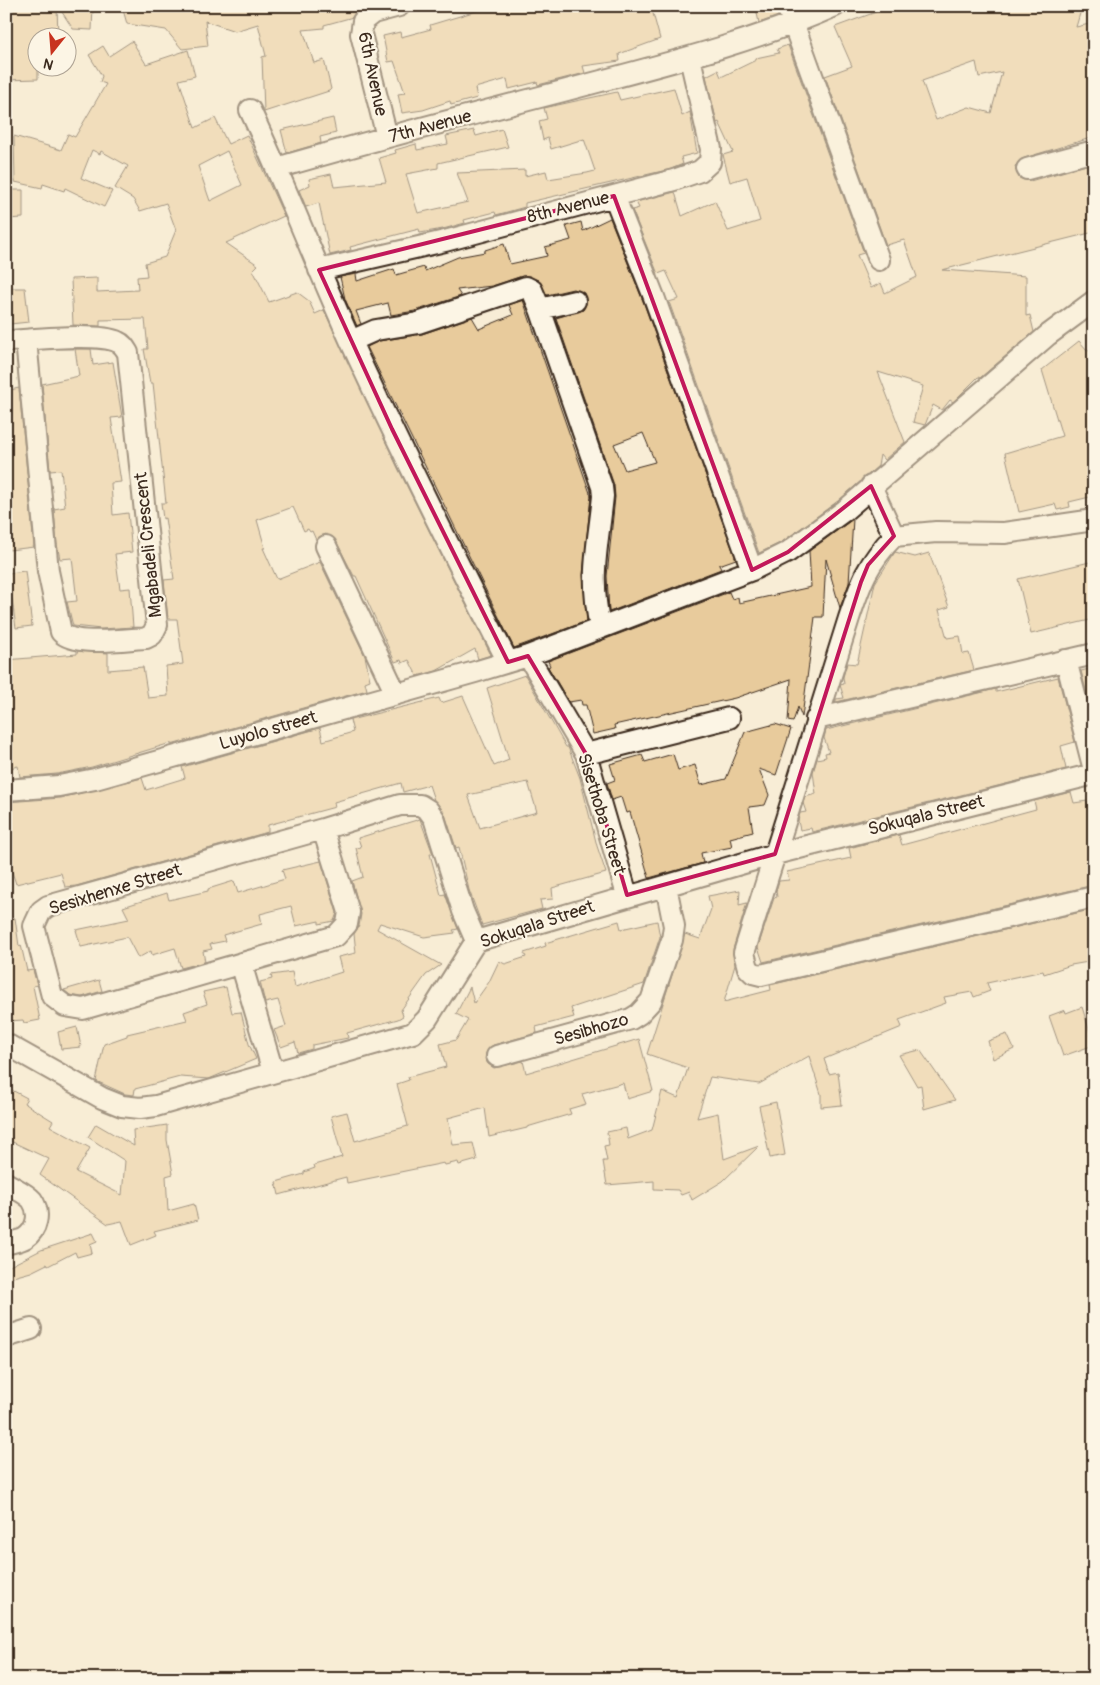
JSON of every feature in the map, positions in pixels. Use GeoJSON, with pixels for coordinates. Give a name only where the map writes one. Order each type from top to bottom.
{"type":"FeatureCollection","features":[{"type":"Feature","properties":{"kind":"street","name":"6th Avenue"},"geometry":{"type":"LineString","coordinates":[[386,136],[360,34],[362,21],[373,13],[399,6]]}},
{"type":"Feature","properties":{"kind":"street","name":"7th Avenue"},"geometry":{"type":"LineString","coordinates":[[277,168],[386,136],[690,58],[790,15],[834,6]]}},
{"type":"Feature","properties":{"kind":"street"},"geometry":{"type":"LineString","coordinates":[[790,15],[879,260]]}},
{"type":"Feature","properties":{"kind":"street","name":"8th Avenue"},"geometry":{"type":"LineString","coordinates":[[319,270],[445,240],[674,180],[700,171],[710,162],[711,149],[690,58]]}},
{"type":"Feature","properties":{"kind":"street"},"geometry":{"type":"LineString","coordinates":[[250,110],[277,168],[319,270],[392,429],[508,662]]}},
{"type":"Feature","properties":{"kind":"street"},"geometry":{"type":"LineString","coordinates":[[1027,169],[1094,151]]}},
{"type":"Feature","properties":{"kind":"street"},"geometry":{"type":"LineString","coordinates":[[614,196],[657,306],[752,570]]}},
{"type":"Feature","properties":{"kind":"street"},"geometry":{"type":"LineString","coordinates":[[351,341],[376,330],[418,323],[526,287],[532,290],[602,487],[602,505],[595,550],[594,580],[600,627]]}},
{"type":"Feature","properties":{"kind":"street"},"geometry":{"type":"LineString","coordinates":[[540,310],[575,301]]}},
{"type":"Feature","properties":{"kind":"street","name":"Luyolo street"},"geometry":{"type":"LineString","coordinates":[[6,790],[59,786],[95,780],[508,662],[752,570],[788,552],[844,511],[1048,335],[1094,301]]}},
{"type":"Feature","properties":{"kind":"street","name":"Mgabadeli Crescent"},"geometry":{"type":"LineString","coordinates":[[102,337],[123,344],[128,353],[157,625],[152,635],[146,638],[78,641],[65,637],[61,632],[48,571],[16,341],[102,337]]}},
{"type":"Feature","properties":{"kind":"street"},"geometry":{"type":"LineString","coordinates":[[872,486],[894,536]]}},
{"type":"Feature","properties":{"kind":"street"},"geometry":{"type":"LineString","coordinates":[[1094,520],[1004,533],[936,532],[894,536],[868,565],[816,719],[744,954],[748,968],[753,973],[762,975],[1094,897]]}},
{"type":"Feature","properties":{"kind":"street"},"geometry":{"type":"LineString","coordinates":[[326,546],[396,694]]}},
{"type":"Feature","properties":{"kind":"street"},"geometry":{"type":"LineString","coordinates":[[816,719],[1094,654]]}},
{"type":"Feature","properties":{"kind":"street","name":"Sisethoba Street"},"geometry":{"type":"LineString","coordinates":[[528,656],[586,754],[628,895]]}},
{"type":"Feature","properties":{"kind":"street"},"geometry":{"type":"LineString","coordinates":[[1066,660],[1094,772]]}},
{"type":"Feature","properties":{"kind":"street"},"geometry":{"type":"LineString","coordinates":[[586,754],[729,718]]}},
{"type":"Feature","properties":{"kind":"street","name":"Sokuqala Street"},"geometry":{"type":"LineString","coordinates":[[6,1044],[102,1098],[122,1106],[140,1108],[156,1106],[413,1033],[427,1019],[476,941],[628,895],[666,886],[775,854],[1094,772]]}},
{"type":"Feature","properties":{"kind":"street","name":"Sesixhenxe Street"},"geometry":{"type":"LineString","coordinates":[[323,830],[349,912],[348,924],[336,936],[83,1009],[74,1009],[56,1002],[52,996],[34,926],[41,911],[48,906],[323,830],[400,805],[420,805],[428,810],[434,818],[463,911],[476,941]]}},
{"type":"Feature","properties":{"kind":"street","name":"Sesibhozo"},"geometry":{"type":"LineString","coordinates":[[497,1056],[630,1019],[646,1009],[651,1002],[672,940],[674,926],[666,886]]}},
{"type":"Feature","properties":{"kind":"street"},"geometry":{"type":"LineString","coordinates":[[241,963],[273,1072]]}},
{"type":"Feature","properties":{"kind":"street"},"geometry":{"type":"LineString","coordinates":[[6,1183],[32,1200],[37,1211],[37,1222],[33,1230],[24,1239],[6,1244]]}},
{"type":"Feature","properties":{"kind":"street"},"geometry":{"type":"LineString","coordinates":[[6,1337],[31,1329]]}},
{"type":"Feature","properties":{"kind":"highlighted area"},"geometry":{"type":"Polygon","coordinates":[[[614,196],[752,570],[788,552],[871,486],[894,536],[868,565],[861,582],[775,854],[627,895],[586,754],[528,656],[508,662],[392,429],[319,270],[614,196]]]}},
{"type":"Feature","properties":{"kind":"building"},"geometry":{"type":"Polygon","coordinates":[[[6,6],[57,6],[58,28],[28,28],[28,78],[38,79],[6,80],[6,6]]]}},
{"type":"Feature","properties":{"kind":"building"},"geometry":{"type":"Polygon","coordinates":[[[58,6],[93,6],[92,30],[72,28],[58,6]]]}},
{"type":"Feature","properties":{"kind":"building"},"geometry":{"type":"Polygon","coordinates":[[[122,6],[362,6],[353,17],[324,25],[324,28],[303,30],[314,63],[324,60],[331,89],[264,112],[262,57],[266,56],[258,24],[235,31],[205,21],[208,46],[182,49],[166,30],[127,24],[122,6]]]}},
{"type":"Feature","properties":{"kind":"building"},"geometry":{"type":"Polygon","coordinates":[[[493,6],[545,6],[546,10],[566,6],[633,6],[634,10],[651,6],[660,39],[619,54],[620,61],[583,66],[585,73],[538,85],[537,82],[509,89],[507,79],[475,88],[477,98],[451,105],[450,101],[423,110],[402,113],[398,94],[405,93],[394,61],[388,62],[383,36],[400,32],[401,37],[431,29],[430,25],[493,6]]]}},
{"type":"Feature","properties":{"kind":"building"},"geometry":{"type":"Polygon","coordinates":[[[775,6],[778,16],[759,23],[756,8],[775,6]]]}},
{"type":"Feature","properties":{"kind":"building"},"geometry":{"type":"Polygon","coordinates":[[[874,6],[896,6],[898,11],[910,6],[1068,6],[1081,10],[1076,27],[1094,23],[1094,137],[1024,158],[1015,166],[1019,178],[1030,181],[1090,164],[1094,175],[1094,232],[942,270],[1026,276],[1026,316],[1030,315],[1034,332],[980,378],[978,377],[953,402],[950,400],[942,410],[933,405],[925,425],[913,422],[923,386],[878,372],[905,442],[884,460],[880,455],[878,466],[837,502],[782,542],[759,553],[669,302],[679,299],[666,271],[658,274],[632,210],[639,208],[636,202],[675,192],[682,216],[715,201],[728,231],[760,221],[747,177],[730,182],[723,155],[733,152],[719,122],[717,123],[706,76],[718,70],[721,77],[756,60],[756,58],[779,53],[777,49],[788,45],[864,253],[857,255],[871,288],[881,283],[885,293],[917,277],[904,240],[886,245],[825,76],[852,66],[835,27],[876,12],[874,6]],[[976,62],[922,81],[936,120],[969,107],[991,113],[1002,72],[979,77],[976,62]]]}},
{"type":"Feature","properties":{"kind":"building"},"geometry":{"type":"Polygon","coordinates":[[[132,41],[146,64],[188,50],[195,76],[179,80],[195,128],[215,118],[228,144],[247,135],[284,216],[226,243],[258,265],[253,270],[269,302],[297,292],[309,301],[315,314],[324,310],[398,468],[491,655],[478,659],[475,649],[436,671],[417,676],[409,660],[402,663],[401,660],[395,662],[356,576],[354,576],[336,541],[326,534],[316,540],[312,531],[310,532],[308,529],[304,531],[293,507],[257,520],[265,548],[263,548],[277,579],[320,562],[365,656],[370,680],[365,682],[367,690],[171,745],[171,743],[92,767],[57,774],[20,777],[18,766],[10,768],[6,753],[6,660],[77,654],[77,651],[108,653],[108,670],[143,667],[148,698],[168,696],[166,666],[183,664],[177,619],[168,619],[164,580],[174,579],[161,503],[166,503],[153,383],[150,383],[144,349],[148,349],[145,319],[100,320],[100,326],[73,325],[71,279],[97,278],[97,292],[138,290],[137,277],[147,276],[145,263],[165,257],[176,230],[166,203],[140,211],[133,199],[115,188],[128,166],[101,151],[100,154],[92,150],[81,178],[112,191],[104,207],[65,188],[64,191],[43,184],[42,188],[15,182],[14,136],[61,150],[68,134],[75,137],[106,84],[100,82],[102,76],[89,55],[103,46],[109,56],[132,41]],[[227,151],[198,166],[210,201],[242,185],[227,151]]]}},
{"type":"Feature","properties":{"kind":"building"},"geometry":{"type":"Polygon","coordinates":[[[674,88],[682,116],[690,112],[697,153],[681,157],[683,164],[671,169],[525,203],[525,207],[496,215],[495,212],[464,220],[465,223],[443,229],[420,233],[419,229],[350,247],[351,250],[330,255],[319,203],[306,207],[299,190],[310,185],[309,179],[331,174],[334,187],[386,182],[379,158],[396,153],[395,150],[416,144],[417,150],[448,144],[446,136],[474,130],[476,136],[502,129],[508,147],[438,163],[438,168],[406,174],[418,213],[468,202],[457,173],[525,170],[525,176],[546,171],[548,179],[595,171],[584,139],[551,149],[548,138],[543,140],[539,121],[547,119],[544,108],[617,92],[620,100],[674,88]]]}},
{"type":"Feature","properties":{"kind":"building"},"geometry":{"type":"Polygon","coordinates":[[[333,118],[336,133],[320,137],[321,143],[287,153],[281,130],[333,118]]]}},
{"type":"Feature","properties":{"kind":"building"},"geometry":{"type":"Polygon","coordinates":[[[6,190],[23,190],[23,218],[6,219],[6,190]]]}},
{"type":"Feature","properties":{"kind":"building"},"geometry":{"type":"Polygon","coordinates":[[[610,218],[643,301],[736,559],[719,565],[721,569],[609,612],[607,576],[615,497],[614,485],[556,318],[583,310],[586,304],[584,293],[573,289],[547,295],[538,280],[523,276],[492,286],[457,290],[461,296],[415,311],[391,315],[388,303],[356,311],[361,324],[357,326],[345,299],[340,277],[356,274],[357,281],[394,269],[396,275],[424,267],[425,271],[458,257],[485,252],[485,250],[504,244],[510,264],[547,256],[545,247],[571,240],[566,226],[581,222],[583,231],[610,218]],[[643,433],[614,444],[625,470],[655,462],[643,433]]]}},
{"type":"Feature","properties":{"kind":"building"},"geometry":{"type":"Polygon","coordinates":[[[11,288],[25,288],[29,322],[10,324],[8,309],[11,309],[11,288]]]}},
{"type":"Feature","properties":{"kind":"building"},"geometry":{"type":"Polygon","coordinates":[[[523,300],[591,496],[583,575],[587,621],[514,648],[367,347],[379,341],[422,334],[472,317],[479,329],[513,315],[509,305],[523,300]]]}},
{"type":"Feature","properties":{"kind":"building"},"geometry":{"type":"Polygon","coordinates":[[[1079,341],[1088,351],[1094,349],[1094,496],[1069,502],[1070,507],[1057,510],[1055,504],[1019,512],[1005,453],[1062,436],[1042,370],[1079,341]]]}},
{"type":"Feature","properties":{"kind":"building"},"geometry":{"type":"Polygon","coordinates":[[[75,349],[91,349],[93,365],[113,362],[122,417],[111,418],[121,482],[111,483],[113,515],[128,513],[132,552],[115,554],[120,589],[130,588],[133,627],[101,629],[73,626],[67,602],[77,601],[72,558],[60,559],[57,544],[54,509],[65,507],[61,470],[50,471],[42,384],[79,376],[75,349]]]}},
{"type":"Feature","properties":{"kind":"building"},"geometry":{"type":"Polygon","coordinates":[[[19,388],[34,547],[9,550],[6,540],[6,391],[19,388]]]}},
{"type":"Feature","properties":{"kind":"building"},"geometry":{"type":"Polygon","coordinates":[[[853,519],[849,583],[840,608],[826,559],[823,617],[815,617],[802,717],[798,707],[793,722],[788,721],[791,679],[735,698],[614,725],[615,729],[593,734],[586,705],[582,705],[581,700],[569,702],[548,667],[550,666],[548,661],[729,592],[732,599],[738,597],[739,603],[811,587],[809,551],[853,519]]]}},
{"type":"Feature","properties":{"kind":"building"},"geometry":{"type":"Polygon","coordinates":[[[895,552],[915,557],[929,553],[949,607],[939,610],[947,638],[960,636],[963,654],[969,653],[974,670],[836,702],[836,699],[844,698],[840,685],[844,684],[843,677],[847,663],[857,664],[875,583],[895,552]]]}},
{"type":"Feature","properties":{"kind":"building"},"geometry":{"type":"Polygon","coordinates":[[[1094,561],[1094,619],[1031,634],[1018,579],[1094,561]]]}},
{"type":"Feature","properties":{"kind":"building"},"geometry":{"type":"Polygon","coordinates":[[[25,571],[32,626],[16,628],[12,599],[6,600],[6,577],[9,577],[9,573],[25,571]]]}},
{"type":"Feature","properties":{"kind":"building"},"geometry":{"type":"Polygon","coordinates":[[[1094,668],[1094,713],[1092,713],[1081,671],[1094,668]]]}},
{"type":"Feature","properties":{"kind":"building"},"geometry":{"type":"Polygon","coordinates":[[[525,675],[566,747],[568,747],[580,778],[597,846],[606,873],[552,888],[553,899],[540,900],[542,909],[482,925],[469,890],[459,847],[456,848],[445,814],[434,800],[429,785],[403,792],[401,783],[334,802],[335,807],[268,825],[268,832],[76,886],[65,887],[61,873],[16,884],[9,863],[12,863],[6,832],[6,802],[61,798],[142,778],[146,790],[185,778],[182,767],[320,728],[323,741],[353,732],[350,720],[439,698],[441,703],[463,696],[494,766],[509,760],[487,688],[525,675]],[[528,782],[468,795],[480,828],[537,812],[528,782]]]}},
{"type":"Feature","properties":{"kind":"building"},"geometry":{"type":"Polygon","coordinates":[[[1058,677],[1075,742],[1061,746],[1066,769],[812,832],[811,828],[800,830],[798,821],[800,813],[806,812],[803,803],[805,797],[816,794],[813,772],[817,759],[826,757],[825,753],[829,752],[824,738],[826,730],[996,689],[996,692],[1058,677]]]}},
{"type":"Feature","properties":{"kind":"building"},"geometry":{"type":"Polygon","coordinates":[[[775,724],[791,729],[776,775],[759,769],[769,795],[765,805],[749,807],[753,832],[730,838],[732,847],[701,853],[703,863],[649,878],[630,812],[626,813],[621,797],[612,800],[607,783],[615,780],[610,764],[642,755],[645,762],[673,754],[678,770],[695,765],[701,785],[726,779],[745,732],[775,724]]]}},
{"type":"Feature","properties":{"kind":"building"},"geometry":{"type":"Polygon","coordinates":[[[1071,792],[1074,803],[1087,801],[1091,817],[1094,817],[1094,885],[763,962],[758,947],[774,898],[777,897],[776,891],[779,881],[789,880],[787,872],[851,858],[849,848],[899,835],[902,845],[1036,809],[1034,801],[1071,792]]]}},
{"type":"Feature","properties":{"kind":"building"},"geometry":{"type":"Polygon","coordinates":[[[420,819],[433,854],[430,854],[441,895],[445,894],[458,929],[453,930],[455,933],[424,937],[380,923],[377,929],[441,965],[426,975],[401,1010],[403,1016],[398,1019],[347,1033],[348,1038],[312,1045],[312,1049],[298,1053],[295,1042],[281,1047],[274,1030],[286,1026],[278,1000],[265,1003],[260,982],[272,979],[271,975],[292,972],[295,987],[342,972],[338,957],[356,953],[354,934],[359,926],[361,914],[352,881],[363,877],[356,848],[361,847],[358,838],[420,819]]]}},
{"type":"Feature","properties":{"kind":"building"},"geometry":{"type":"Polygon","coordinates":[[[321,861],[337,913],[334,921],[319,924],[319,921],[296,926],[291,906],[260,914],[262,924],[223,935],[225,941],[210,944],[212,949],[203,951],[205,962],[181,968],[175,948],[152,955],[151,951],[138,958],[127,937],[81,947],[76,930],[129,919],[123,907],[167,893],[169,900],[208,891],[208,889],[234,881],[238,893],[285,879],[282,870],[321,861]]]}},
{"type":"Feature","properties":{"kind":"building"},"geometry":{"type":"Polygon","coordinates":[[[740,890],[739,905],[747,903],[733,949],[735,965],[724,1002],[771,990],[770,985],[1094,909],[1094,961],[1071,965],[1044,974],[1043,971],[987,983],[990,991],[974,997],[972,992],[944,997],[946,1003],[899,1020],[902,1027],[824,1059],[829,1074],[838,1072],[842,1105],[821,1107],[821,1094],[809,1056],[759,1084],[710,1077],[697,1118],[718,1113],[724,1159],[759,1146],[723,1181],[692,1200],[689,1192],[681,1195],[678,1190],[654,1189],[654,1181],[607,1185],[603,1161],[607,1161],[604,1146],[609,1145],[607,1132],[626,1128],[628,1139],[652,1130],[662,1091],[678,1098],[688,1068],[647,1054],[685,934],[700,939],[711,909],[708,896],[740,890]]]}},
{"type":"Feature","properties":{"kind":"building"},"geometry":{"type":"Polygon","coordinates":[[[15,918],[19,946],[21,945],[27,971],[33,970],[37,985],[33,986],[40,1020],[24,1023],[23,1020],[9,1021],[6,998],[6,919],[15,918]]]}},
{"type":"Feature","properties":{"kind":"building"},"geometry":{"type":"Polygon","coordinates":[[[619,921],[621,929],[657,921],[660,937],[644,984],[571,1008],[574,1017],[536,1027],[537,1033],[493,1045],[486,1053],[485,1059],[494,1068],[523,1061],[526,1073],[639,1039],[653,1091],[627,1099],[623,1083],[582,1094],[586,1104],[569,1109],[571,1114],[527,1128],[489,1137],[485,1108],[448,1118],[453,1145],[473,1143],[477,1160],[459,1165],[458,1162],[445,1165],[444,1163],[347,1183],[346,1177],[279,1195],[276,1182],[304,1174],[304,1172],[315,1168],[314,1165],[342,1157],[331,1116],[347,1112],[355,1141],[408,1126],[397,1084],[409,1080],[408,1077],[446,1067],[440,1044],[456,1040],[468,1020],[456,1014],[470,987],[474,1003],[489,982],[499,961],[505,964],[526,957],[524,953],[546,946],[545,943],[619,921]]]}},
{"type":"Feature","properties":{"kind":"building"},"geometry":{"type":"Polygon","coordinates":[[[99,980],[102,991],[82,997],[70,995],[64,990],[99,980]]]}},
{"type":"Feature","properties":{"kind":"building"},"geometry":{"type":"Polygon","coordinates":[[[226,987],[232,1013],[241,1012],[249,1044],[256,1059],[209,1079],[180,1077],[135,1089],[134,1095],[125,1094],[96,1081],[104,1044],[127,1036],[127,1034],[187,1020],[184,1012],[207,1004],[203,992],[226,987]]]}},
{"type":"Feature","properties":{"kind":"building"},"geometry":{"type":"Polygon","coordinates":[[[1082,1007],[1094,1045],[1063,1056],[1049,1016],[1065,1010],[1066,1013],[1082,1007]]]}},
{"type":"Feature","properties":{"kind":"building"},"geometry":{"type":"Polygon","coordinates":[[[77,1027],[81,1047],[61,1049],[58,1032],[77,1027]]]}},
{"type":"Feature","properties":{"kind":"building"},"geometry":{"type":"Polygon","coordinates":[[[1007,1034],[1014,1049],[993,1059],[988,1041],[1007,1034]]]}},
{"type":"Feature","properties":{"kind":"building"},"geometry":{"type":"Polygon","coordinates":[[[920,1050],[955,1100],[924,1109],[921,1085],[917,1086],[899,1055],[920,1050]]]}},
{"type":"Feature","properties":{"kind":"building"},"geometry":{"type":"Polygon","coordinates":[[[6,1087],[27,1098],[24,1103],[53,1121],[50,1126],[90,1148],[76,1172],[122,1195],[125,1161],[88,1137],[96,1124],[134,1146],[133,1130],[167,1125],[167,1140],[173,1174],[166,1176],[168,1211],[194,1204],[198,1220],[154,1231],[156,1235],[131,1245],[122,1221],[108,1224],[40,1175],[49,1159],[6,1139],[6,1087]]]}},
{"type":"Feature","properties":{"kind":"building"},"geometry":{"type":"Polygon","coordinates":[[[776,1102],[785,1155],[770,1158],[759,1106],[776,1102]]]}},
{"type":"Feature","properties":{"kind":"building"},"geometry":{"type":"Polygon","coordinates":[[[93,1233],[97,1241],[90,1244],[92,1253],[77,1257],[75,1252],[48,1266],[47,1264],[31,1272],[6,1279],[6,1268],[41,1250],[93,1233]]]}}]}
